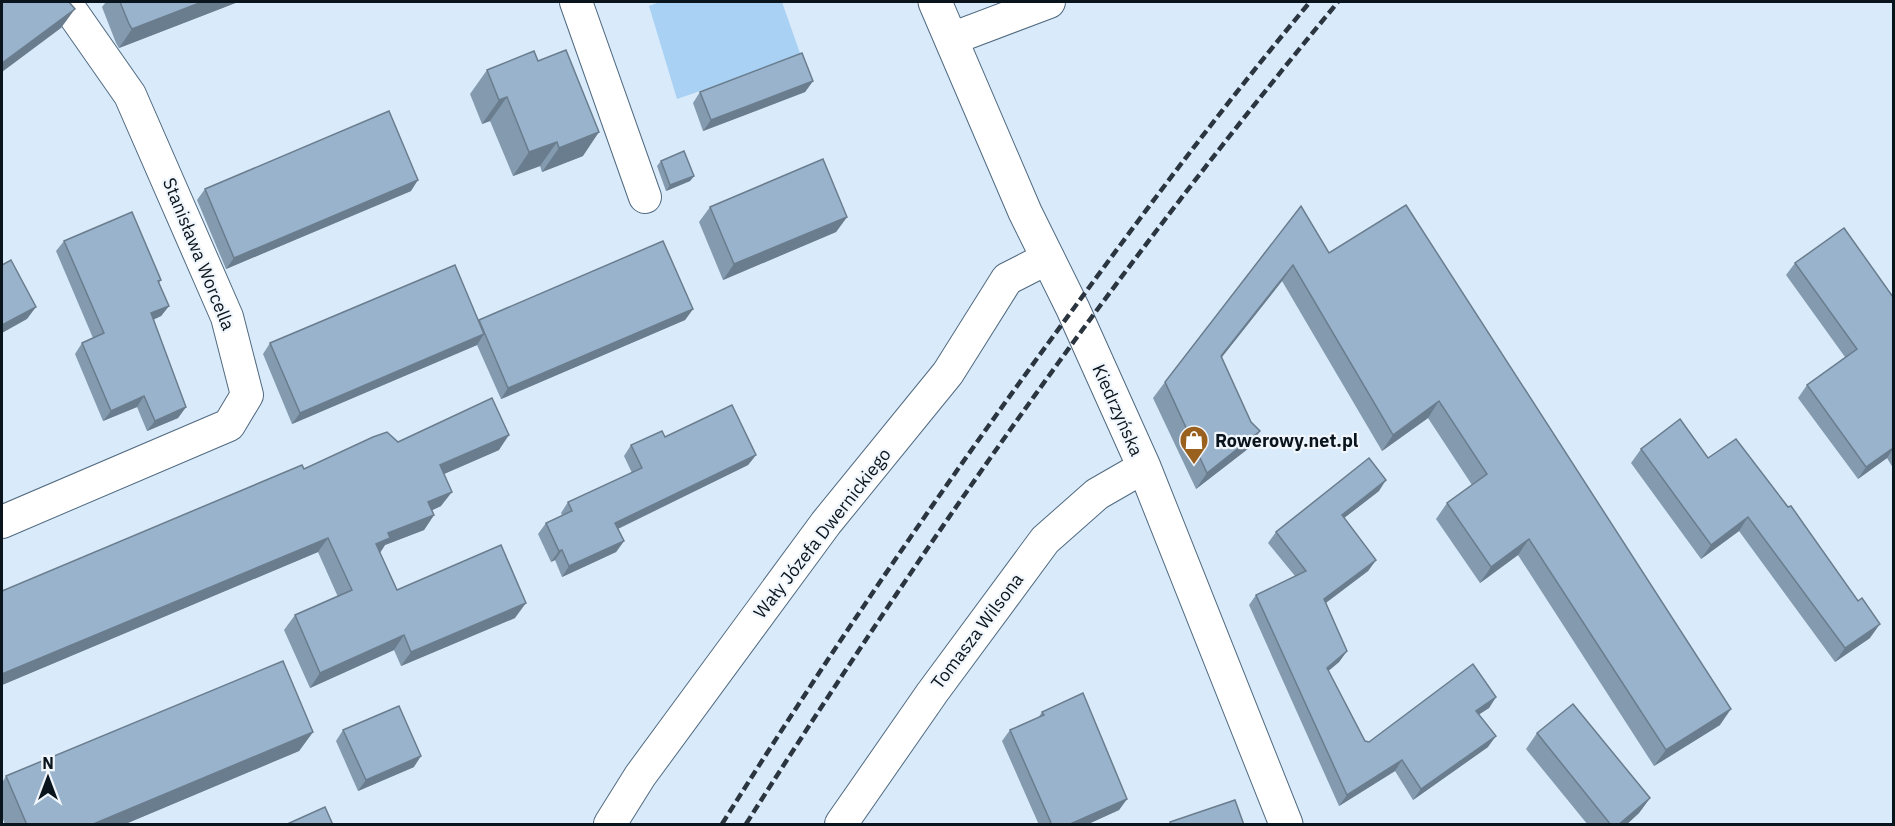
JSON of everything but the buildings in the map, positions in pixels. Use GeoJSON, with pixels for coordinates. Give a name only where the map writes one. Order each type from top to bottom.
{"type":"FeatureCollection","features":[{"type":"Feature","properties":{"kind":"street","name":"Stanisława Worcella"},"geometry":{"type":"LineString","coordinates":[[2,522],[229,425],[247,395],[227,317],[130,95],[65,2]]}},
{"type":"Feature","properties":{"kind":"street"},"geometry":{"type":"LineString","coordinates":[[576,2],[645,197]]}},
{"type":"Feature","properties":{"kind":"street","name":"Kiedrzyńska"},"geometry":{"type":"LineString","coordinates":[[935,2],[1025,212],[1073,309],[1144,467],[1286,825]]}},
{"type":"Feature","properties":{"kind":"street"},"geometry":{"type":"LineString","coordinates":[[951,39],[1050,2]]}},
{"type":"Feature","properties":{"kind":"street","name":"Wały Józefa Dwernickiego"},"geometry":{"type":"LineString","coordinates":[[610,825],[640,776],[826,523],[948,373],[1007,279],[1048,258]]}},
{"type":"Feature","properties":{"kind":"street","name":"Tomasza Wilsona"},"geometry":{"type":"LineString","coordinates":[[841,825],[932,693],[1045,540],[1097,494],[1144,467]]}},
{"type":"Feature","properties":{"kind":"shaded area"},"geometry":{"type":"Polygon","coordinates":[[[660,2],[782,2],[801,56],[677,99],[649,6],[660,2]]]}},
{"type":"Feature","properties":{"kind":"railway"},"geometry":{"type":"LineString","coordinates":[[722,824],[849,627],[982,435],[1160,192],[1310,2]]}},
{"type":"Feature","properties":{"kind":"railway"},"geometry":{"type":"LineString","coordinates":[[746,824],[884,612],[1103,301],[1258,100],[1338,2]]}},
{"type":"Feature","properties":{"kind":"place","name":"Rowerowy.net.pl"},"geometry":{"type":"Point","coordinates":[1194,466]}}]}
